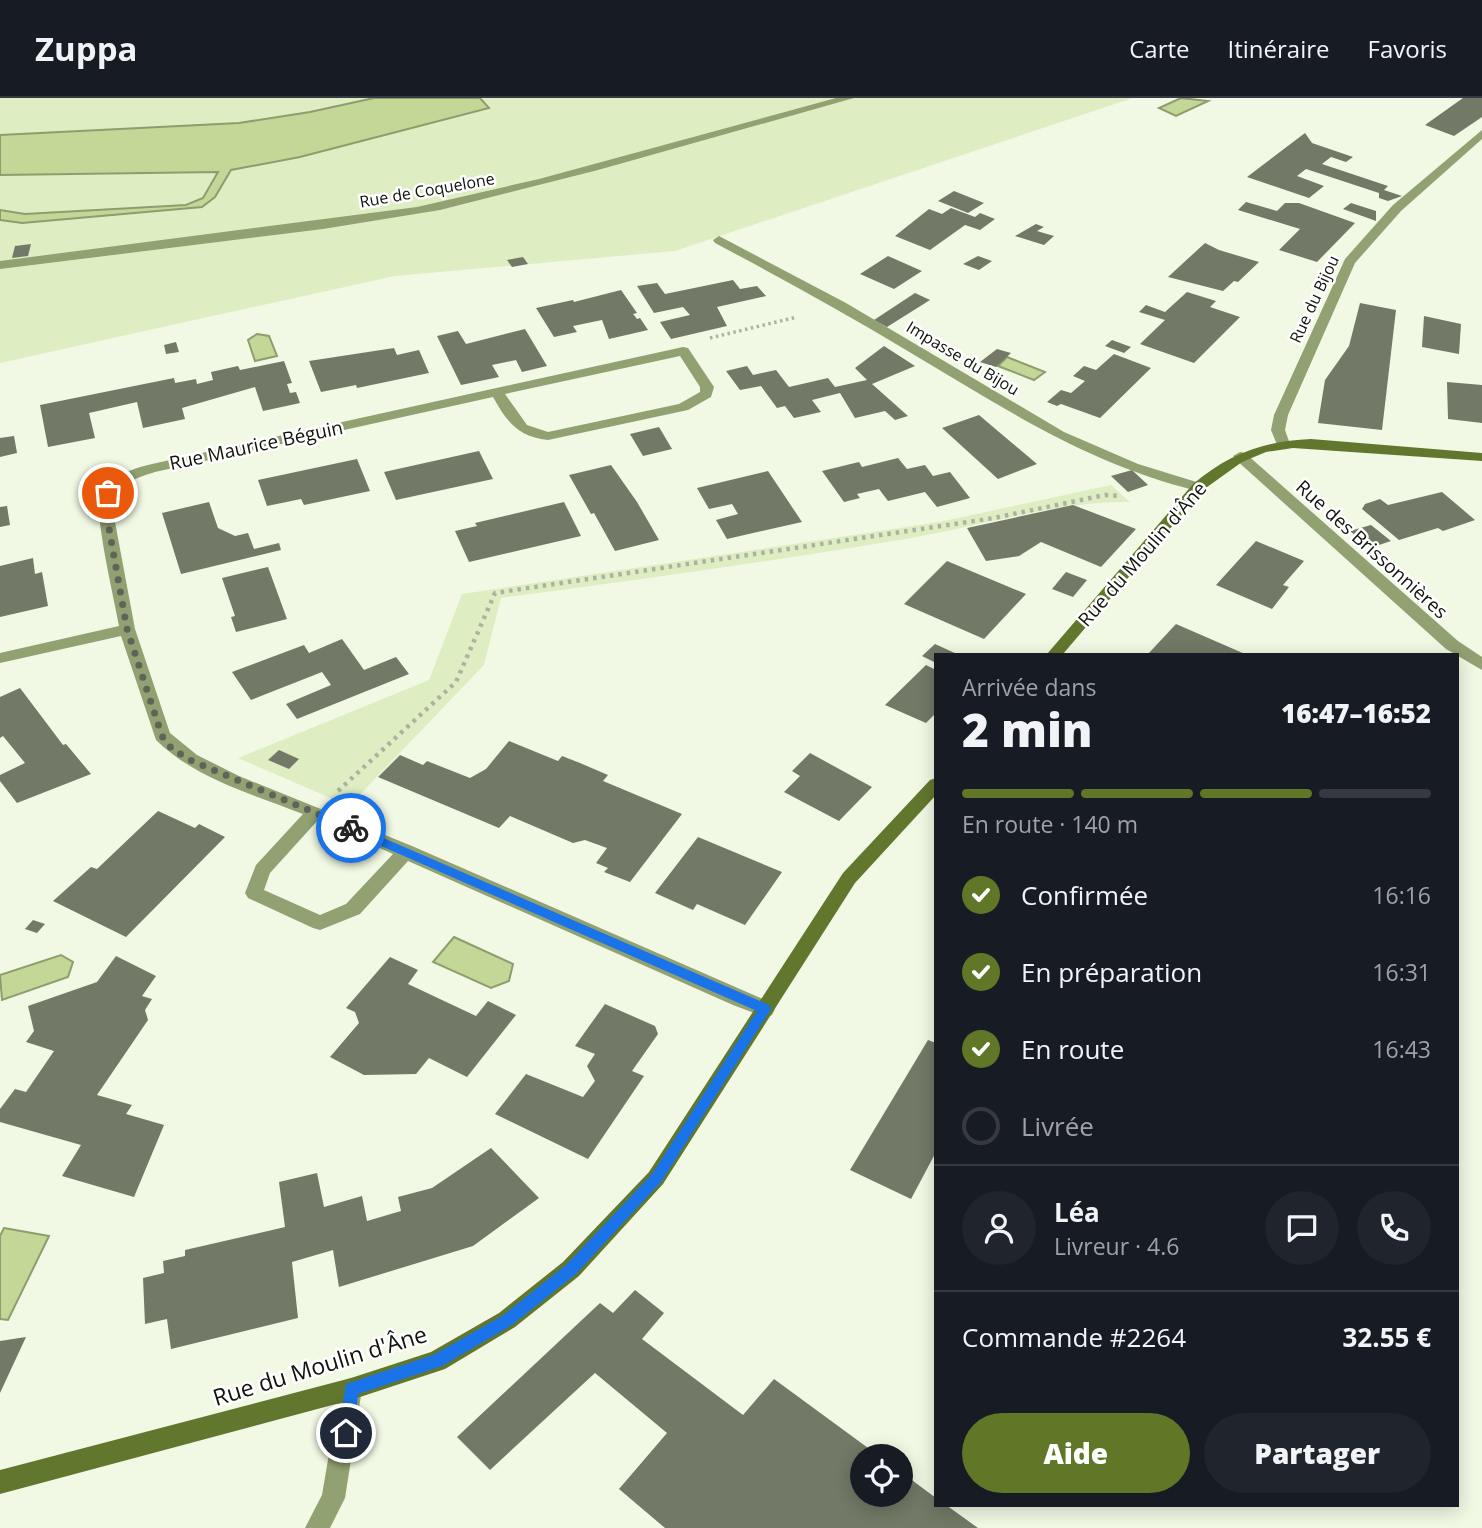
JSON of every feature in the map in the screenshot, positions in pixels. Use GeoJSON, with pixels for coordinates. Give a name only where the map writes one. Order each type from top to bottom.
{"type":"FeatureCollection","features":[{"type":"Feature","properties":{"kind":"street","name":"Rue de Coquelone"},"geometry":{"type":"LineString","coordinates":[[0,265],[318,226],[436,207],[523,188],[671,148],[762,119],[849,98]]}},
{"type":"Feature","properties":{"kind":"street","name":"Rue du Bijou"},"geometry":{"type":"LineString","coordinates":[[1283,444],[1279,430],[1281,415],[1349,262],[1396,208],[1482,133]]}},
{"type":"Feature","properties":{"kind":"street","name":"Impasse du Bijou"},"geometry":{"type":"LineString","coordinates":[[719,240],[842,306],[1059,435],[1133,467],[1198,487]]}},
{"type":"Feature","properties":{"kind":"street","name":"Rue Maurice Béguin"},"geometry":{"type":"LineString","coordinates":[[683,351],[152,468],[129,475],[116,483],[108,493],[105,506],[127,629],[156,723],[172,749],[765,1009]]}},
{"type":"Feature","properties":{"kind":"street"},"geometry":{"type":"LineString","coordinates":[[496,391],[518,427],[535,436],[560,435],[698,401],[706,394],[706,387],[683,351]]}},
{"type":"Feature","properties":{"kind":"street","name":"Rue du Moulin d'Âne"},"geometry":{"type":"LineString","coordinates":[[1056,653],[1198,487],[1224,464],[1240,456],[1283,444],[1346,445],[1482,457]]}},
{"type":"Feature","properties":{"kind":"street","name":"Rue des Brissonnières"},"geometry":{"type":"LineString","coordinates":[[1240,456],[1452,645],[1482,665]]}},
{"type":"Feature","properties":{"kind":"street"},"geometry":{"type":"LineString","coordinates":[[0,658],[127,629]]}},
{"type":"Feature","properties":{"kind":"street","name":"Rue du Moulin d'Âne"},"geometry":{"type":"LineString","coordinates":[[0,1482],[351,1389],[437,1361],[507,1320],[571,1269],[656,1178],[849,878],[934,786]]}},
{"type":"Feature","properties":{"kind":"street"},"geometry":{"type":"LineString","coordinates":[[315,812],[262,870],[254,893],[320,923],[353,909],[406,851]]}},
{"type":"Feature","properties":{"kind":"street"},"geometry":{"type":"LineString","coordinates":[[317,1528],[333,1498],[351,1389]]}},
{"type":"Feature","properties":{"kind":"path"},"geometry":{"type":"LineString","coordinates":[[683,351],[705,339],[842,306]]}},
{"type":"Feature","properties":{"kind":"path"},"geometry":{"type":"LineString","coordinates":[[315,812],[456,682],[495,593],[981,520],[1105,495],[1147,497],[1178,510]]}},
{"type":"Feature","properties":{"kind":"shaded area"},"geometry":{"type":"Polygon","coordinates":[[[0,98],[1133,98],[675,251],[395,276],[0,363],[0,98]]]}},
{"type":"Feature","properties":{"kind":"shaded area"},"geometry":{"type":"Polygon","coordinates":[[[374,98],[480,98],[489,108],[300,157],[231,170],[215,197],[202,207],[22,223],[0,220],[0,210],[25,214],[186,205],[203,198],[218,172],[0,175],[0,135],[239,123],[310,112],[374,98]]]}},
{"type":"Feature","properties":{"kind":"shaded area"},"geometry":{"type":"Polygon","coordinates":[[[1181,98],[1208,101],[1176,116],[1159,108],[1181,98]]]}},
{"type":"Feature","properties":{"kind":"shaded area"},"geometry":{"type":"Polygon","coordinates":[[[257,334],[269,336],[277,356],[255,361],[248,340],[257,334]]]}},
{"type":"Feature","properties":{"kind":"shaded area"},"geometry":{"type":"Polygon","coordinates":[[[1007,357],[1045,372],[1034,380],[998,366],[1007,357]]]}},
{"type":"Feature","properties":{"kind":"shaded area"},"geometry":{"type":"Polygon","coordinates":[[[1111,485],[1130,502],[1048,510],[860,546],[501,598],[484,665],[349,806],[238,758],[429,680],[462,594],[939,522],[1111,485]]]}},
{"type":"Feature","properties":{"kind":"shaded area"},"geometry":{"type":"Polygon","coordinates":[[[454,937],[513,964],[509,981],[491,988],[433,962],[454,937]]]}},
{"type":"Feature","properties":{"kind":"shaded area"},"geometry":{"type":"Polygon","coordinates":[[[61,955],[73,962],[68,977],[2,1000],[0,975],[61,955]]]}},
{"type":"Feature","properties":{"kind":"shaded area"},"geometry":{"type":"Polygon","coordinates":[[[4,1228],[49,1236],[8,1320],[0,1319],[0,1236],[4,1228]]]}},
{"type":"Feature","properties":{"kind":"building"},"geometry":{"type":"Polygon","coordinates":[[[1463,98],[1482,98],[1482,117],[1454,136],[1425,125],[1463,98]]]}},
{"type":"Feature","properties":{"kind":"building"},"geometry":{"type":"Polygon","coordinates":[[[1305,133],[1312,143],[1353,157],[1346,162],[1331,157],[1322,164],[1388,186],[1384,190],[1402,196],[1388,201],[1379,198],[1379,193],[1306,169],[1297,176],[1324,186],[1309,198],[1247,177],[1305,133]]]}},
{"type":"Feature","properties":{"kind":"building"},"geometry":{"type":"Polygon","coordinates":[[[954,191],[984,203],[968,213],[938,201],[954,191]]]}},
{"type":"Feature","properties":{"kind":"building"},"geometry":{"type":"Polygon","coordinates":[[[1246,202],[1277,211],[1285,203],[1299,203],[1355,223],[1317,262],[1279,250],[1300,229],[1238,210],[1246,202]]]}},
{"type":"Feature","properties":{"kind":"building"},"geometry":{"type":"Polygon","coordinates":[[[1351,203],[1376,211],[1376,221],[1343,209],[1351,203]]]}},
{"type":"Feature","properties":{"kind":"building"},"geometry":{"type":"Polygon","coordinates":[[[951,208],[975,217],[980,213],[995,219],[980,230],[965,225],[930,250],[895,236],[929,209],[942,214],[951,208]]]}},
{"type":"Feature","properties":{"kind":"building"},"geometry":{"type":"Polygon","coordinates":[[[1036,224],[1044,227],[1037,231],[1054,236],[1044,245],[1015,236],[1036,224]]]}},
{"type":"Feature","properties":{"kind":"building"},"geometry":{"type":"Polygon","coordinates":[[[1205,243],[1259,262],[1238,282],[1234,281],[1223,291],[1168,277],[1205,243]]]}},
{"type":"Feature","properties":{"kind":"building"},"geometry":{"type":"Polygon","coordinates":[[[31,244],[28,256],[12,258],[15,246],[31,244]]]}},
{"type":"Feature","properties":{"kind":"building"},"geometry":{"type":"Polygon","coordinates":[[[888,256],[922,271],[894,289],[860,274],[888,256]]]}},
{"type":"Feature","properties":{"kind":"building"},"geometry":{"type":"Polygon","coordinates":[[[978,256],[992,261],[979,270],[963,264],[978,256]]]}},
{"type":"Feature","properties":{"kind":"building"},"geometry":{"type":"Polygon","coordinates":[[[523,257],[528,264],[512,267],[507,260],[523,257]]]}},
{"type":"Feature","properties":{"kind":"building"},"geometry":{"type":"Polygon","coordinates":[[[733,280],[740,289],[757,286],[766,296],[717,307],[727,326],[671,339],[660,322],[690,315],[683,307],[654,313],[637,286],[657,283],[665,294],[733,280]]]}},
{"type":"Feature","properties":{"kind":"building"},"geometry":{"type":"Polygon","coordinates":[[[621,290],[637,313],[633,314],[637,319],[640,318],[648,330],[609,339],[602,320],[573,326],[577,332],[554,337],[536,308],[573,300],[574,302],[621,290]]]}},
{"type":"Feature","properties":{"kind":"building"},"geometry":{"type":"Polygon","coordinates":[[[1187,292],[1216,301],[1210,307],[1240,317],[1194,363],[1140,344],[1165,320],[1139,312],[1146,305],[1165,312],[1187,292]]]}},
{"type":"Feature","properties":{"kind":"building"},"geometry":{"type":"Polygon","coordinates":[[[915,293],[930,300],[887,327],[874,320],[915,293]]]}},
{"type":"Feature","properties":{"kind":"building"},"geometry":{"type":"Polygon","coordinates":[[[1360,303],[1396,310],[1382,430],[1318,423],[1325,380],[1349,346],[1360,303]]]}},
{"type":"Feature","properties":{"kind":"building"},"geometry":{"type":"Polygon","coordinates":[[[1424,316],[1461,324],[1459,354],[1422,347],[1424,316]]]}},
{"type":"Feature","properties":{"kind":"building"},"geometry":{"type":"Polygon","coordinates":[[[525,329],[547,366],[522,372],[516,360],[492,365],[499,377],[461,385],[437,336],[458,331],[466,344],[525,329]]]}},
{"type":"Feature","properties":{"kind":"building"},"geometry":{"type":"Polygon","coordinates":[[[1112,340],[1131,347],[1124,353],[1105,346],[1112,340]]]}},
{"type":"Feature","properties":{"kind":"building"},"geometry":{"type":"Polygon","coordinates":[[[176,342],[179,352],[166,354],[164,345],[176,342]]]}},
{"type":"Feature","properties":{"kind":"building"},"geometry":{"type":"Polygon","coordinates":[[[884,346],[915,366],[872,384],[908,416],[895,420],[885,411],[855,418],[840,393],[812,400],[821,412],[794,418],[785,406],[777,408],[761,386],[740,390],[726,371],[747,366],[753,375],[776,370],[789,387],[828,378],[835,387],[867,380],[855,368],[884,346]]]}},
{"type":"Feature","properties":{"kind":"building"},"geometry":{"type":"Polygon","coordinates":[[[394,348],[397,355],[419,350],[429,373],[357,388],[356,385],[321,392],[309,361],[394,348]]]}},
{"type":"Feature","properties":{"kind":"building"},"geometry":{"type":"Polygon","coordinates":[[[997,349],[1011,353],[996,367],[980,362],[997,349]]]}},
{"type":"Feature","properties":{"kind":"building"},"geometry":{"type":"Polygon","coordinates":[[[1114,354],[1151,368],[1100,418],[1061,404],[1057,406],[1047,402],[1061,390],[1071,393],[1085,381],[1073,376],[1084,366],[1096,370],[1114,354]]]}},
{"type":"Feature","properties":{"kind":"building"},"geometry":{"type":"Polygon","coordinates":[[[284,361],[292,383],[287,384],[290,393],[296,392],[300,403],[263,411],[255,387],[182,408],[185,419],[143,428],[137,402],[89,413],[95,438],[48,447],[40,405],[174,378],[175,383],[196,379],[197,384],[213,380],[211,372],[238,366],[240,370],[284,361]]]}},
{"type":"Feature","properties":{"kind":"building"},"geometry":{"type":"Polygon","coordinates":[[[1447,382],[1482,385],[1482,423],[1448,419],[1447,382]]]}},
{"type":"Feature","properties":{"kind":"building"},"geometry":{"type":"Polygon","coordinates":[[[979,415],[1037,464],[998,479],[942,428],[979,415]]]}},
{"type":"Feature","properties":{"kind":"building"},"geometry":{"type":"Polygon","coordinates":[[[659,427],[672,449],[643,456],[630,434],[659,427]]]}},
{"type":"Feature","properties":{"kind":"building"},"geometry":{"type":"Polygon","coordinates":[[[14,436],[17,453],[0,457],[0,438],[14,436]]]}},
{"type":"Feature","properties":{"kind":"building"},"geometry":{"type":"Polygon","coordinates":[[[479,451],[493,479],[396,500],[384,472],[479,451]]]}},
{"type":"Feature","properties":{"kind":"building"},"geometry":{"type":"Polygon","coordinates":[[[898,458],[907,469],[925,465],[933,476],[950,472],[970,498],[937,507],[925,492],[888,501],[879,489],[857,494],[860,498],[844,502],[822,471],[859,462],[862,467],[898,458]]]}},
{"type":"Feature","properties":{"kind":"building"},"geometry":{"type":"Polygon","coordinates":[[[357,459],[370,491],[304,505],[301,499],[267,506],[258,480],[357,459]]]}},
{"type":"Feature","properties":{"kind":"building"},"geometry":{"type":"Polygon","coordinates":[[[611,465],[659,540],[615,551],[594,513],[591,514],[569,475],[611,465]]]}},
{"type":"Feature","properties":{"kind":"building"},"geometry":{"type":"Polygon","coordinates":[[[1132,470],[1148,485],[1128,492],[1111,476],[1132,470]]]}},
{"type":"Feature","properties":{"kind":"building"},"geometry":{"type":"Polygon","coordinates":[[[768,471],[802,522],[727,539],[716,520],[738,514],[732,504],[709,509],[697,488],[768,471]]]}},
{"type":"Feature","properties":{"kind":"building"},"geometry":{"type":"Polygon","coordinates":[[[1442,492],[1475,520],[1443,531],[1438,528],[1399,540],[1362,509],[1365,504],[1380,499],[1388,505],[1442,492]]]}},
{"type":"Feature","properties":{"kind":"building"},"geometry":{"type":"Polygon","coordinates":[[[209,502],[218,528],[235,536],[248,533],[254,549],[279,543],[281,550],[181,574],[162,513],[209,502]]]}},
{"type":"Feature","properties":{"kind":"building"},"geometry":{"type":"Polygon","coordinates":[[[564,502],[581,536],[469,562],[455,531],[477,526],[475,523],[564,502]]]}},
{"type":"Feature","properties":{"kind":"building"},"geometry":{"type":"Polygon","coordinates":[[[1073,505],[1136,529],[1101,567],[1041,542],[1019,556],[986,561],[967,528],[1073,505]]]}},
{"type":"Feature","properties":{"kind":"building"},"geometry":{"type":"Polygon","coordinates":[[[7,506],[10,525],[0,527],[0,507],[7,506]]]}},
{"type":"Feature","properties":{"kind":"building"},"geometry":{"type":"Polygon","coordinates":[[[1371,525],[1391,541],[1370,548],[1350,531],[1371,525]]]}},
{"type":"Feature","properties":{"kind":"building"},"geometry":{"type":"Polygon","coordinates":[[[1256,541],[1304,561],[1283,585],[1289,587],[1272,609],[1216,585],[1256,541]]]}},
{"type":"Feature","properties":{"kind":"building"},"geometry":{"type":"Polygon","coordinates":[[[33,558],[35,574],[42,572],[48,606],[0,617],[0,566],[33,558]]]}},
{"type":"Feature","properties":{"kind":"building"},"geometry":{"type":"Polygon","coordinates":[[[947,561],[1026,594],[984,639],[904,604],[947,561]]]}},
{"type":"Feature","properties":{"kind":"building"},"geometry":{"type":"Polygon","coordinates":[[[268,567],[287,619],[236,632],[231,617],[235,616],[222,578],[268,567]]]}},
{"type":"Feature","properties":{"kind":"building"},"geometry":{"type":"Polygon","coordinates":[[[1066,572],[1087,580],[1073,597],[1052,589],[1066,572]]]}},
{"type":"Feature","properties":{"kind":"building"},"geometry":{"type":"Polygon","coordinates":[[[1176,624],[1243,653],[1149,653],[1176,624]]]}},
{"type":"Feature","properties":{"kind":"building"},"geometry":{"type":"Polygon","coordinates":[[[342,639],[364,670],[396,657],[409,674],[297,719],[286,704],[331,685],[322,672],[251,700],[232,672],[304,645],[309,653],[342,639]]]}},
{"type":"Feature","properties":{"kind":"building"},"geometry":{"type":"Polygon","coordinates":[[[935,644],[955,653],[934,653],[934,662],[922,656],[935,644]]]}},
{"type":"Feature","properties":{"kind":"building"},"geometry":{"type":"Polygon","coordinates":[[[926,665],[934,669],[934,715],[926,723],[885,705],[926,665]]]}},
{"type":"Feature","properties":{"kind":"building"},"geometry":{"type":"Polygon","coordinates":[[[20,688],[63,745],[66,744],[91,774],[17,803],[0,781],[0,775],[25,763],[3,736],[0,738],[0,697],[20,688]]]}},
{"type":"Feature","properties":{"kind":"building"},"geometry":{"type":"Polygon","coordinates":[[[509,741],[558,761],[562,756],[580,763],[608,775],[603,781],[682,814],[630,882],[604,872],[608,868],[596,863],[607,848],[585,840],[573,843],[510,816],[499,828],[378,777],[400,755],[423,765],[427,761],[470,778],[486,769],[509,741]]]}},
{"type":"Feature","properties":{"kind":"building"},"geometry":{"type":"Polygon","coordinates":[[[279,750],[299,759],[289,769],[268,760],[279,750]]]}},
{"type":"Feature","properties":{"kind":"building"},"geometry":{"type":"Polygon","coordinates":[[[810,753],[872,787],[839,821],[784,792],[800,776],[792,771],[810,753]]]}},
{"type":"Feature","properties":{"kind":"building"},"geometry":{"type":"Polygon","coordinates":[[[158,811],[195,828],[199,824],[225,837],[126,937],[53,901],[91,867],[97,869],[158,811]]]}},
{"type":"Feature","properties":{"kind":"building"},"geometry":{"type":"Polygon","coordinates":[[[698,837],[782,872],[745,925],[697,904],[693,910],[655,893],[698,837]]]}},
{"type":"Feature","properties":{"kind":"building"},"geometry":{"type":"Polygon","coordinates":[[[33,920],[45,924],[37,933],[25,929],[33,920]]]}},
{"type":"Feature","properties":{"kind":"building"},"geometry":{"type":"Polygon","coordinates":[[[116,956],[156,976],[142,996],[152,999],[145,1010],[148,1020],[97,1095],[132,1105],[126,1114],[164,1125],[134,1197],[62,1176],[81,1145],[0,1122],[0,1109],[15,1089],[26,1092],[54,1051],[26,1042],[34,1031],[28,1006],[97,982],[116,956]]]}},
{"type":"Feature","properties":{"kind":"building"},"geometry":{"type":"Polygon","coordinates":[[[390,957],[418,970],[408,984],[476,1016],[488,1001],[516,1015],[467,1077],[429,1058],[416,1074],[364,1075],[330,1057],[359,1023],[355,1012],[346,1008],[390,957]]]}},
{"type":"Feature","properties":{"kind":"building"},"geometry":{"type":"Polygon","coordinates":[[[605,1004],[655,1026],[658,1034],[632,1071],[644,1076],[588,1159],[495,1114],[526,1074],[583,1097],[595,1081],[587,1066],[595,1054],[575,1046],[605,1004]]]}},
{"type":"Feature","properties":{"kind":"building"},"geometry":{"type":"Polygon","coordinates":[[[928,1040],[934,1042],[934,1156],[911,1199],[850,1170],[928,1040]]]}},
{"type":"Feature","properties":{"kind":"building"},"geometry":{"type":"Polygon","coordinates":[[[491,1148],[539,1198],[473,1246],[339,1287],[333,1250],[292,1262],[298,1318],[171,1349],[167,1319],[145,1324],[143,1278],[164,1273],[163,1261],[185,1256],[185,1250],[285,1227],[279,1182],[317,1173],[324,1207],[362,1196],[367,1221],[401,1211],[398,1197],[432,1188],[491,1148]]]}},
{"type":"Feature","properties":{"kind":"building"},"geometry":{"type":"Polygon","coordinates":[[[635,1290],[664,1313],[642,1339],[743,1415],[774,1379],[863,1444],[850,1444],[850,1507],[913,1507],[913,1481],[934,1497],[934,1507],[949,1507],[978,1528],[665,1528],[619,1489],[667,1433],[595,1373],[490,1470],[457,1437],[600,1303],[613,1313],[635,1290]]]}},
{"type":"Feature","properties":{"kind":"building"},"geometry":{"type":"Polygon","coordinates":[[[26,1337],[0,1393],[0,1341],[26,1337]]]}},
{"type":"Feature","properties":{"kind":"way so far"},"geometry":{"type":"LineString","coordinates":[[108,493],[105,506],[127,629],[162,736],[172,749],[192,761],[351,828]]}},
{"type":"Feature","properties":{"kind":"route"},"geometry":{"type":"LineString","coordinates":[[346,1433],[351,1389],[437,1361],[507,1320],[571,1269],[656,1178],[765,1009],[351,828]]}}]}
